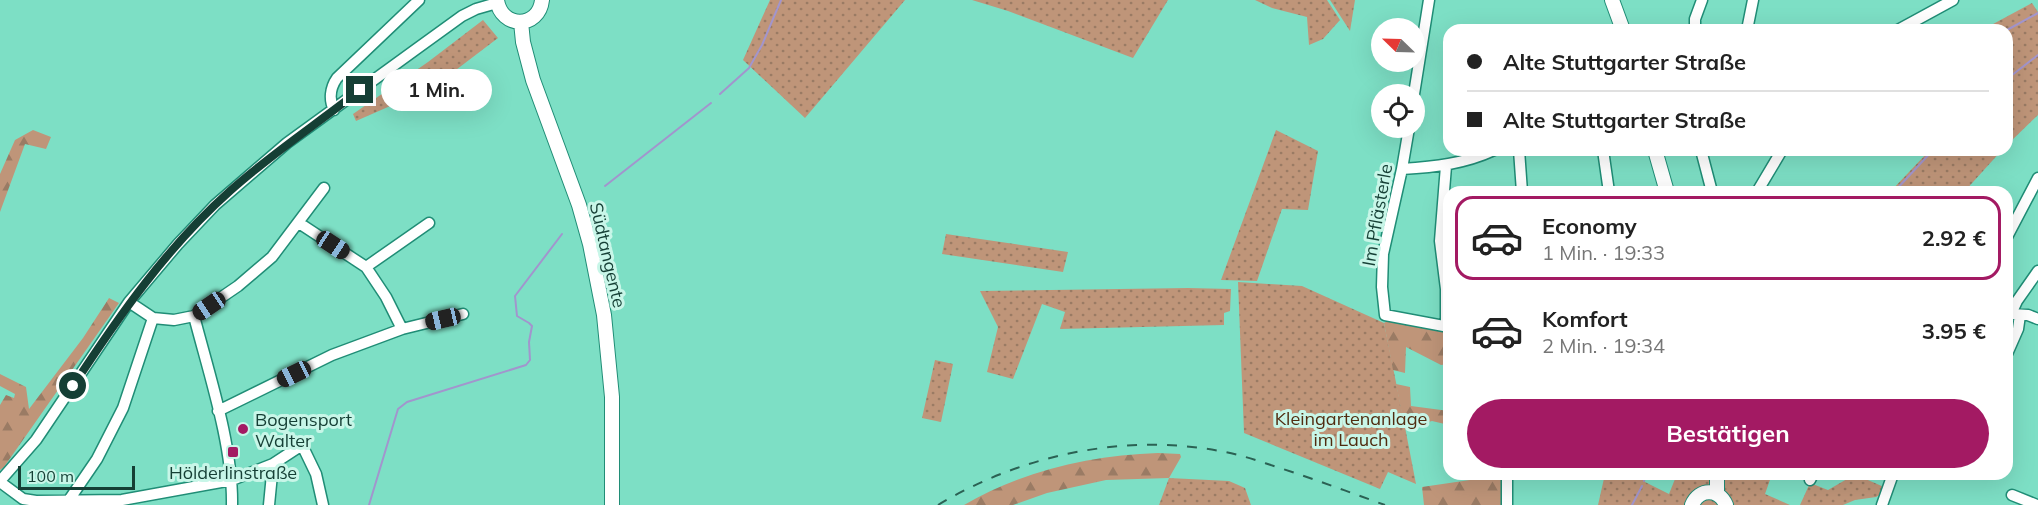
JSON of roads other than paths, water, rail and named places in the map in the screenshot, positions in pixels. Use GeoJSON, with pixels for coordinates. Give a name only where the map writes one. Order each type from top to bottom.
{"type":"FeatureCollection","features":[{"type":"Feature","properties":{"kind":"main road"},"geometry":{"type":"LineString","coordinates":[[497,1],[503,15],[508,19],[521,22],[539,11],[542,0]]}},
{"type":"Feature","properties":{"kind":"main road"},"geometry":{"type":"LineString","coordinates":[[1612,0],[1621,24]]}},
{"type":"Feature","properties":{"kind":"main road","name":"Südtangente"},"geometry":{"type":"LineString","coordinates":[[521,22],[533,80],[579,205],[599,287],[610,363],[613,435],[612,505]]}},
{"type":"Feature","properties":{"kind":"main road"},"geometry":{"type":"LineString","coordinates":[[1657,156],[1665,186]]}},
{"type":"Feature","properties":{"kind":"main road"},"geometry":{"type":"LineString","coordinates":[[1710,480],[1711,493]]}},
{"type":"Feature","properties":{"kind":"main road"},"geometry":{"type":"LineString","coordinates":[[1711,493],[1715,480]]}},
{"type":"Feature","properties":{"kind":"main road"},"geometry":{"type":"LineString","coordinates":[[1692,505],[1696,498],[1711,493],[1721,496],[1726,505]]}},
{"type":"Feature","properties":{"kind":"street"},"geometry":{"type":"LineString","coordinates":[[334,110],[330,97],[334,82],[419,0]]}},
{"type":"Feature","properties":{"kind":"street"},"geometry":{"type":"LineString","coordinates":[[1416,84],[1430,0]]}},
{"type":"Feature","properties":{"kind":"street"},"geometry":{"type":"LineString","coordinates":[[1695,24],[1701,0]]}},
{"type":"Feature","properties":{"kind":"street"},"geometry":{"type":"LineString","coordinates":[[1747,24],[1753,0]]}},
{"type":"Feature","properties":{"kind":"street"},"geometry":{"type":"LineString","coordinates":[[1909,24],[1953,0]]}},
{"type":"Feature","properties":{"kind":"street"},"geometry":{"type":"LineString","coordinates":[[322,505],[316,474],[302,445],[273,464],[232,480],[164,499],[36,501],[23,499],[0,481],[36,440],[129,302],[172,251],[229,192],[287,143],[462,16],[497,1]]}},
{"type":"Feature","properties":{"kind":"street","name":"Im Pflästerle"},"geometry":{"type":"LineString","coordinates":[[1407,138],[1383,254],[1384,315],[1443,325]]}},
{"type":"Feature","properties":{"kind":"street"},"geometry":{"type":"LineString","coordinates":[[1402,169],[1446,166],[1481,156]]}},
{"type":"Feature","properties":{"kind":"street"},"geometry":{"type":"LineString","coordinates":[[1520,156],[1522,186]]}},
{"type":"Feature","properties":{"kind":"street"},"geometry":{"type":"LineString","coordinates":[[1604,156],[1609,186]]}},
{"type":"Feature","properties":{"kind":"street"},"geometry":{"type":"LineString","coordinates":[[1703,156],[1710,186]]}},
{"type":"Feature","properties":{"kind":"street"},"geometry":{"type":"LineString","coordinates":[[1761,186],[1778,156]]}},
{"type":"Feature","properties":{"kind":"street"},"geometry":{"type":"LineString","coordinates":[[1444,186],[1446,166]]}},
{"type":"Feature","properties":{"kind":"street"},"geometry":{"type":"LineString","coordinates":[[2013,226],[2038,178]]}},
{"type":"Feature","properties":{"kind":"street"},"geometry":{"type":"LineString","coordinates":[[129,302],[153,318],[174,320],[194,316],[238,286],[272,257],[324,188]]}},
{"type":"Feature","properties":{"kind":"street"},"geometry":{"type":"LineString","coordinates":[[1443,204],[1440,241],[1443,265]]}},
{"type":"Feature","properties":{"kind":"street"},"geometry":{"type":"LineString","coordinates":[[299,223],[366,267],[386,297],[402,329]]}},
{"type":"Feature","properties":{"kind":"street"},"geometry":{"type":"LineString","coordinates":[[366,267],[429,223]]}},
{"type":"Feature","properties":{"kind":"street"},"geometry":{"type":"LineString","coordinates":[[2013,340],[2018,329],[2013,314],[2017,301],[2038,271]]}},
{"type":"Feature","properties":{"kind":"street"},"geometry":{"type":"LineString","coordinates":[[218,411],[332,355],[402,329],[463,314]]}},
{"type":"Feature","properties":{"kind":"street"},"geometry":{"type":"LineString","coordinates":[[2013,314],[2028,315],[2038,319]]}},
{"type":"Feature","properties":{"kind":"street"},"geometry":{"type":"LineString","coordinates":[[194,316],[218,411],[232,480],[232,505]]}},
{"type":"Feature","properties":{"kind":"street"},"geometry":{"type":"LineString","coordinates":[[69,500],[97,459],[123,408],[153,318]]}},
{"type":"Feature","properties":{"kind":"street"},"geometry":{"type":"LineString","coordinates":[[269,505],[273,464]]}},
{"type":"Feature","properties":{"kind":"street"},"geometry":{"type":"LineString","coordinates":[[1507,480],[1507,505]]}},
{"type":"Feature","properties":{"kind":"street"},"geometry":{"type":"LineString","coordinates":[[1882,505],[1890,480]]}},
{"type":"Feature","properties":{"kind":"street"},"geometry":{"type":"LineString","coordinates":[[2012,495],[2037,505]]}},
{"type":"Feature","properties":{"kind":"waterway"},"geometry":{"type":"LineString","coordinates":[[720,94],[749,68],[762,45],[781,0]]}},
{"type":"Feature","properties":{"kind":"waterway"},"geometry":{"type":"LineString","coordinates":[[2013,27],[2038,13]]}},
{"type":"Feature","properties":{"kind":"waterway"},"geometry":{"type":"LineString","coordinates":[[2013,74],[2038,55]]}},
{"type":"Feature","properties":{"kind":"waterway"},"geometry":{"type":"LineString","coordinates":[[605,186],[711,103]]}},
{"type":"Feature","properties":{"kind":"waterway"},"geometry":{"type":"LineString","coordinates":[[1900,186],[1927,156]]}},
{"type":"Feature","properties":{"kind":"waterway"},"geometry":{"type":"LineString","coordinates":[[369,505],[398,409],[407,402],[526,365],[530,360],[529,342],[532,326],[517,316],[515,296],[562,234]]}},
{"type":"Feature","properties":{"kind":"waterway"},"geometry":{"type":"LineString","coordinates":[[1632,505],[1642,486]]}},
{"type":"Feature","properties":{"kind":"railway"},"geometry":{"type":"LineString","coordinates":[[938,505],[1004,473],[1038,461],[1074,452],[1147,445],[1184,446],[1234,454],[1385,505]]}},
{"type":"Feature","properties":{"kind":"place","name":"Bogensport Walter"},"geometry":{"type":"Point","coordinates":[243,429]}},
{"type":"Feature","properties":{"kind":"place","name":"Hölderlinstraße"},"geometry":{"type":"Point","coordinates":[233,452]}},
{"type":"Feature","properties":{"kind":"park label","name":"Kleingartenanlage im Lauch"},"geometry":{"type":"Point","coordinates":[1351,428]}}]}
